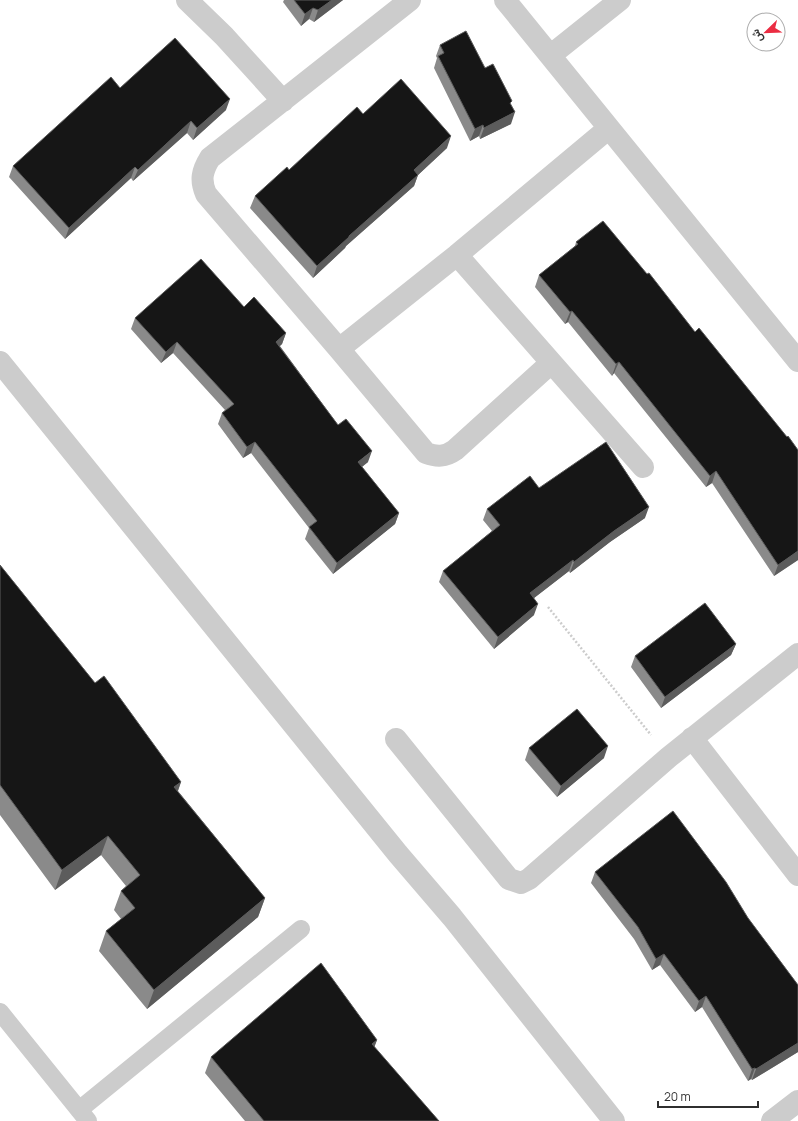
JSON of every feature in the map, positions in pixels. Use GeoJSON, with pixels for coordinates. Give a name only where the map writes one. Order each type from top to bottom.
{"type":"FeatureCollection","features":[{"type":"Feature","properties":{"kind":"street"},"geometry":{"type":"LineString","coordinates":[[187,0],[224,36],[283,101]]}},
{"type":"Feature","properties":{"kind":"street"},"geometry":{"type":"LineString","coordinates":[[410,0],[210,158],[204,166],[202,185],[206,194],[426,453],[433,456],[441,456],[449,454],[455,450],[552,363]]}},
{"type":"Feature","properties":{"kind":"street"},"geometry":{"type":"LineString","coordinates":[[505,0],[798,361]]}},
{"type":"Feature","properties":{"kind":"street"},"geometry":{"type":"LineString","coordinates":[[551,55],[620,0]]}},
{"type":"Feature","properties":{"kind":"street"},"geometry":{"type":"LineString","coordinates":[[339,349],[457,255],[609,128]]}},
{"type":"Feature","properties":{"kind":"street"},"geometry":{"type":"LineString","coordinates":[[457,255],[643,467]]}},
{"type":"Feature","properties":{"kind":"street"},"geometry":{"type":"LineString","coordinates":[[0,362],[393,848],[452,917],[614,1121]]}},
{"type":"Feature","properties":{"kind":"street"},"geometry":{"type":"LineString","coordinates":[[396,739],[509,879],[521,883],[529,879],[669,757],[798,654]]}},
{"type":"Feature","properties":{"kind":"street"},"geometry":{"type":"LineString","coordinates":[[692,738],[798,875]]}},
{"type":"Feature","properties":{"kind":"street"},"geometry":{"type":"LineString","coordinates":[[772,1121],[798,1101]]}},
{"type":"Feature","properties":{"kind":"lane"},"geometry":{"type":"LineString","coordinates":[[0,1012],[83,1116],[301,929]]}},
{"type":"Feature","properties":{"kind":"path"},"geometry":{"type":"LineString","coordinates":[[548,607],[669,757]]}},
{"type":"Feature","properties":{"kind":"building"},"geometry":{"type":"Polygon","coordinates":[[[294,0],[332,0],[318,10],[313,8],[305,14],[294,0]]]}},
{"type":"Feature","properties":{"kind":"building"},"geometry":{"type":"Polygon","coordinates":[[[466,31],[485,68],[493,64],[512,101],[510,103],[515,112],[484,128],[483,125],[475,129],[438,56],[444,53],[440,45],[466,31]]]}},
{"type":"Feature","properties":{"kind":"building"},"geometry":{"type":"Polygon","coordinates":[[[175,38],[230,99],[197,128],[191,121],[138,170],[135,167],[69,228],[13,166],[111,77],[120,88],[175,38]]]}},
{"type":"Feature","properties":{"kind":"building"},"geometry":{"type":"Polygon","coordinates":[[[401,79],[451,136],[414,170],[418,175],[317,266],[255,196],[287,167],[289,170],[357,107],[363,114],[401,79]]]}},
{"type":"Feature","properties":{"kind":"building"},"geometry":{"type":"Polygon","coordinates":[[[603,221],[647,274],[649,273],[695,332],[699,328],[798,450],[798,551],[778,565],[716,471],[710,476],[619,362],[616,364],[572,311],[570,312],[539,275],[578,244],[576,242],[603,221]]]}},
{"type":"Feature","properties":{"kind":"building"},"geometry":{"type":"Polygon","coordinates":[[[201,259],[244,307],[254,297],[286,333],[276,342],[338,425],[346,419],[372,451],[358,462],[399,513],[337,563],[309,527],[317,521],[255,442],[247,447],[222,413],[234,404],[177,342],[166,352],[135,318],[201,259]]]}},
{"type":"Feature","properties":{"kind":"building"},"geometry":{"type":"Polygon","coordinates":[[[606,442],[649,507],[614,531],[574,562],[573,560],[530,593],[538,604],[498,637],[443,571],[500,525],[487,509],[530,476],[539,488],[606,442]]]}},
{"type":"Feature","properties":{"kind":"building"},"geometry":{"type":"Polygon","coordinates":[[[0,565],[95,683],[104,676],[181,782],[174,787],[265,898],[154,990],[106,931],[135,908],[121,891],[140,875],[108,836],[62,870],[0,785],[0,565]]]}},
{"type":"Feature","properties":{"kind":"building"},"geometry":{"type":"Polygon","coordinates":[[[705,603],[736,644],[665,697],[635,656],[705,603]]]}},
{"type":"Feature","properties":{"kind":"building"},"geometry":{"type":"Polygon","coordinates":[[[577,709],[608,746],[561,786],[529,748],[577,709]]]}},
{"type":"Feature","properties":{"kind":"building"},"geometry":{"type":"Polygon","coordinates":[[[673,811],[726,882],[748,918],[798,985],[798,1043],[756,1069],[752,1069],[706,996],[699,1001],[664,954],[656,959],[638,927],[595,872],[673,811]]]}},
{"type":"Feature","properties":{"kind":"building"},"geometry":{"type":"Polygon","coordinates":[[[321,963],[377,1040],[372,1044],[439,1121],[264,1121],[211,1057],[321,963]]]}}]}
